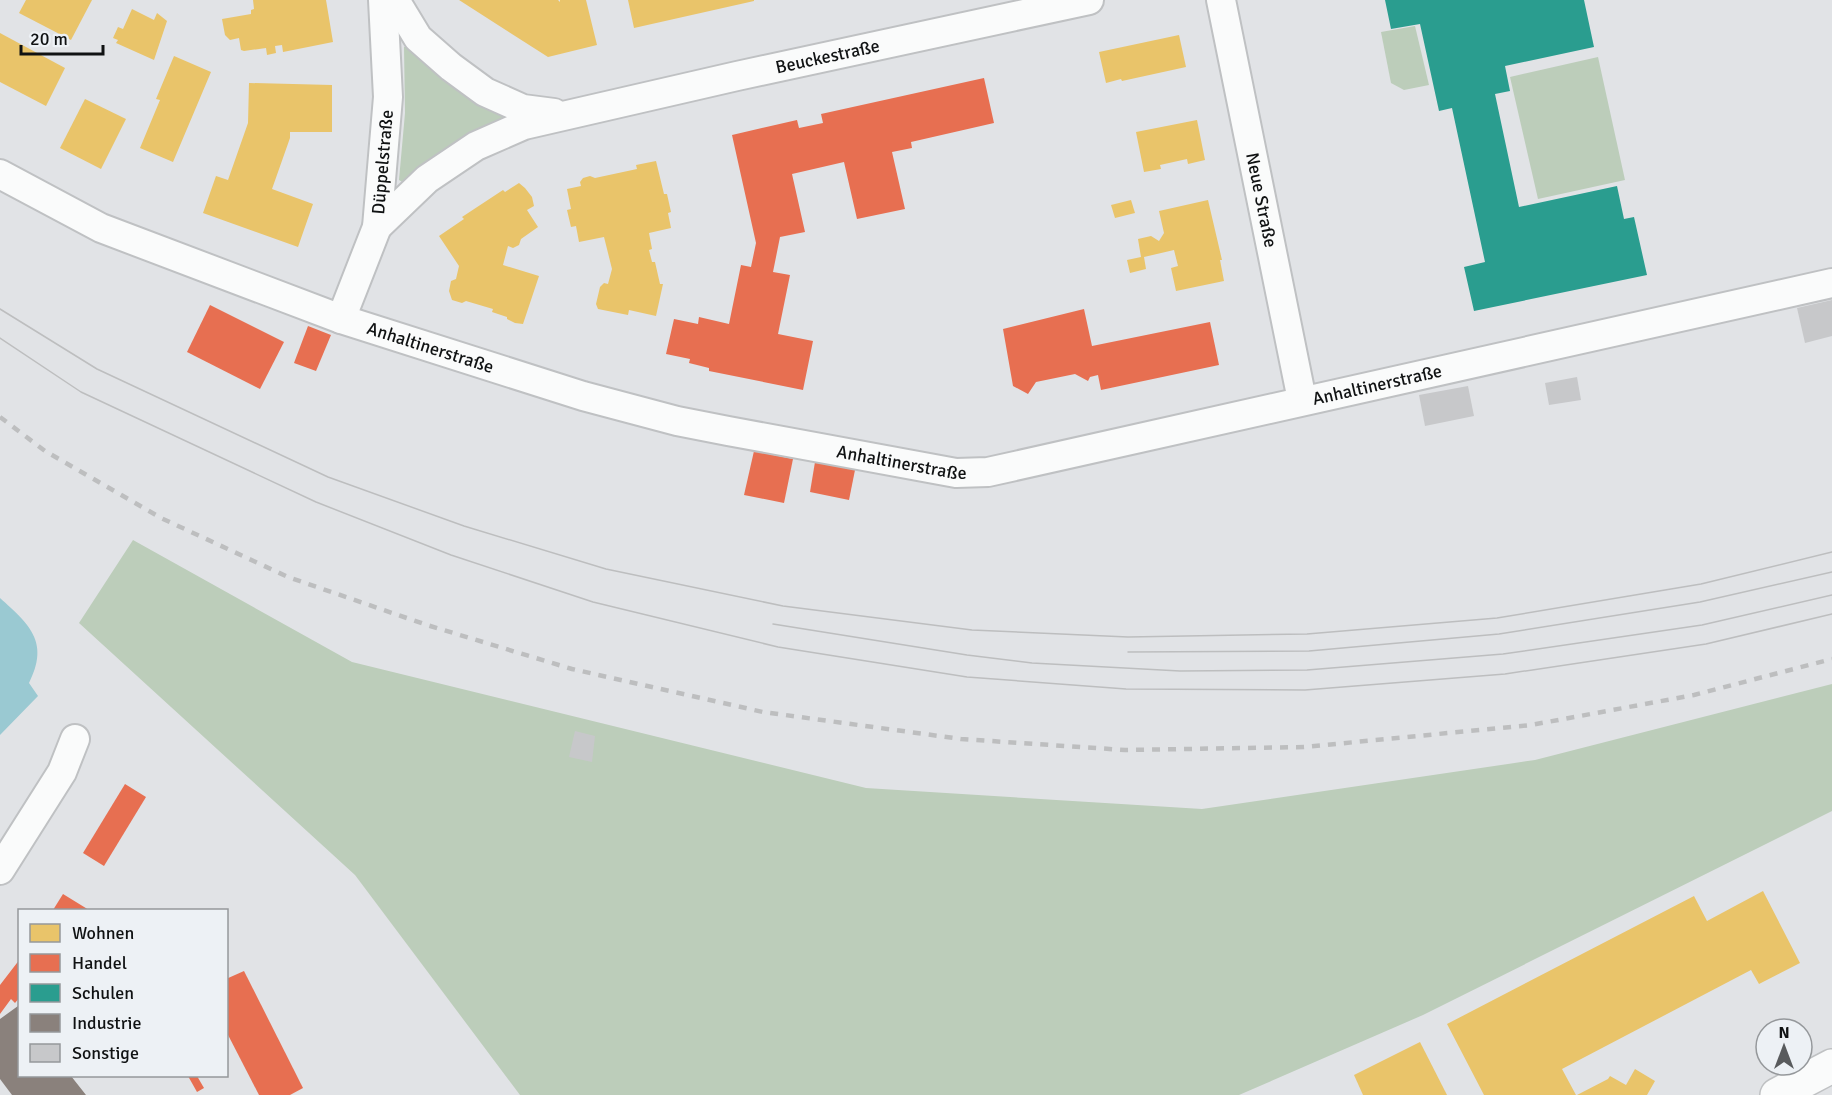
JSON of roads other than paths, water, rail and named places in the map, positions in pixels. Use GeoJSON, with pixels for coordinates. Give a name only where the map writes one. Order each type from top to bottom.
{"type":"FeatureCollection","features":[{"type":"Feature","properties":{"kind":"street","name":"Düppelstraße"},"geometry":{"type":"LineString","coordinates":[[341,319],[378,227],[388,97],[383,0]]}},
{"type":"Feature","properties":{"kind":"street","name":"Beuckestraße"},"geometry":{"type":"LineString","coordinates":[[395,0],[418,38],[451,68],[485,92],[523,109],[565,115]]}},
{"type":"Feature","properties":{"kind":"street","name":"Beuckestraße"},"geometry":{"type":"LineString","coordinates":[[378,227],[427,179],[476,146],[524,125],[1089,0]]}},
{"type":"Feature","properties":{"kind":"street","name":"Neue Straße"},"geometry":{"type":"LineString","coordinates":[[1221,0],[1302,400]]}},
{"type":"Feature","properties":{"kind":"street","name":"Anhaltinerstraße"},"geometry":{"type":"LineString","coordinates":[[0,174],[101,228],[341,319],[583,396],[677,421],[956,473],[988,472],[1832,283]]}},
{"type":"Feature","properties":{"kind":"street"},"geometry":{"type":"LineString","coordinates":[[0,870],[62,772],[75,739]]}},
{"type":"Feature","properties":{"kind":"street"},"geometry":{"type":"LineString","coordinates":[[1777,1095],[1832,1066]]}},
{"type":"Feature","properties":{"kind":"water"},"geometry":{"type":"Polygon","coordinates":[[[0,598],[20,616],[37,645],[35,669],[29,683],[38,696],[0,735],[0,598]]]}},
{"type":"Feature","properties":{"kind":"tram line"},"geometry":{"type":"LineString","coordinates":[[0,309],[97,369],[328,477],[464,526],[606,569],[783,606],[972,630],[1128,637],[1307,634],[1497,618],[1701,584],[1832,552]]}},
{"type":"Feature","properties":{"kind":"tram line"},"geometry":{"type":"LineString","coordinates":[[0,338],[81,392],[316,502],[451,555],[593,602],[778,647],[967,677],[1126,689],[1305,690],[1505,674],[1706,644],[1832,614]]}},
{"type":"Feature","properties":{"kind":"tram line"},"geometry":{"type":"LineString","coordinates":[[1128,652],[1309,651],[1499,634],[1700,602],[1832,572]]}},
{"type":"Feature","properties":{"kind":"tram line"},"geometry":{"type":"LineString","coordinates":[[773,624],[1032,663],[1180,671],[1307,670],[1503,654],[1702,625],[1832,595]]}},
{"type":"Feature","properties":{"kind":"railway"},"geometry":{"type":"LineString","coordinates":[[0,417],[45,451],[161,518],[288,577],[427,625],[572,669],[763,712],[961,739],[1125,750],[1304,747],[1531,725],[1694,695],[1832,659]]}}]}
